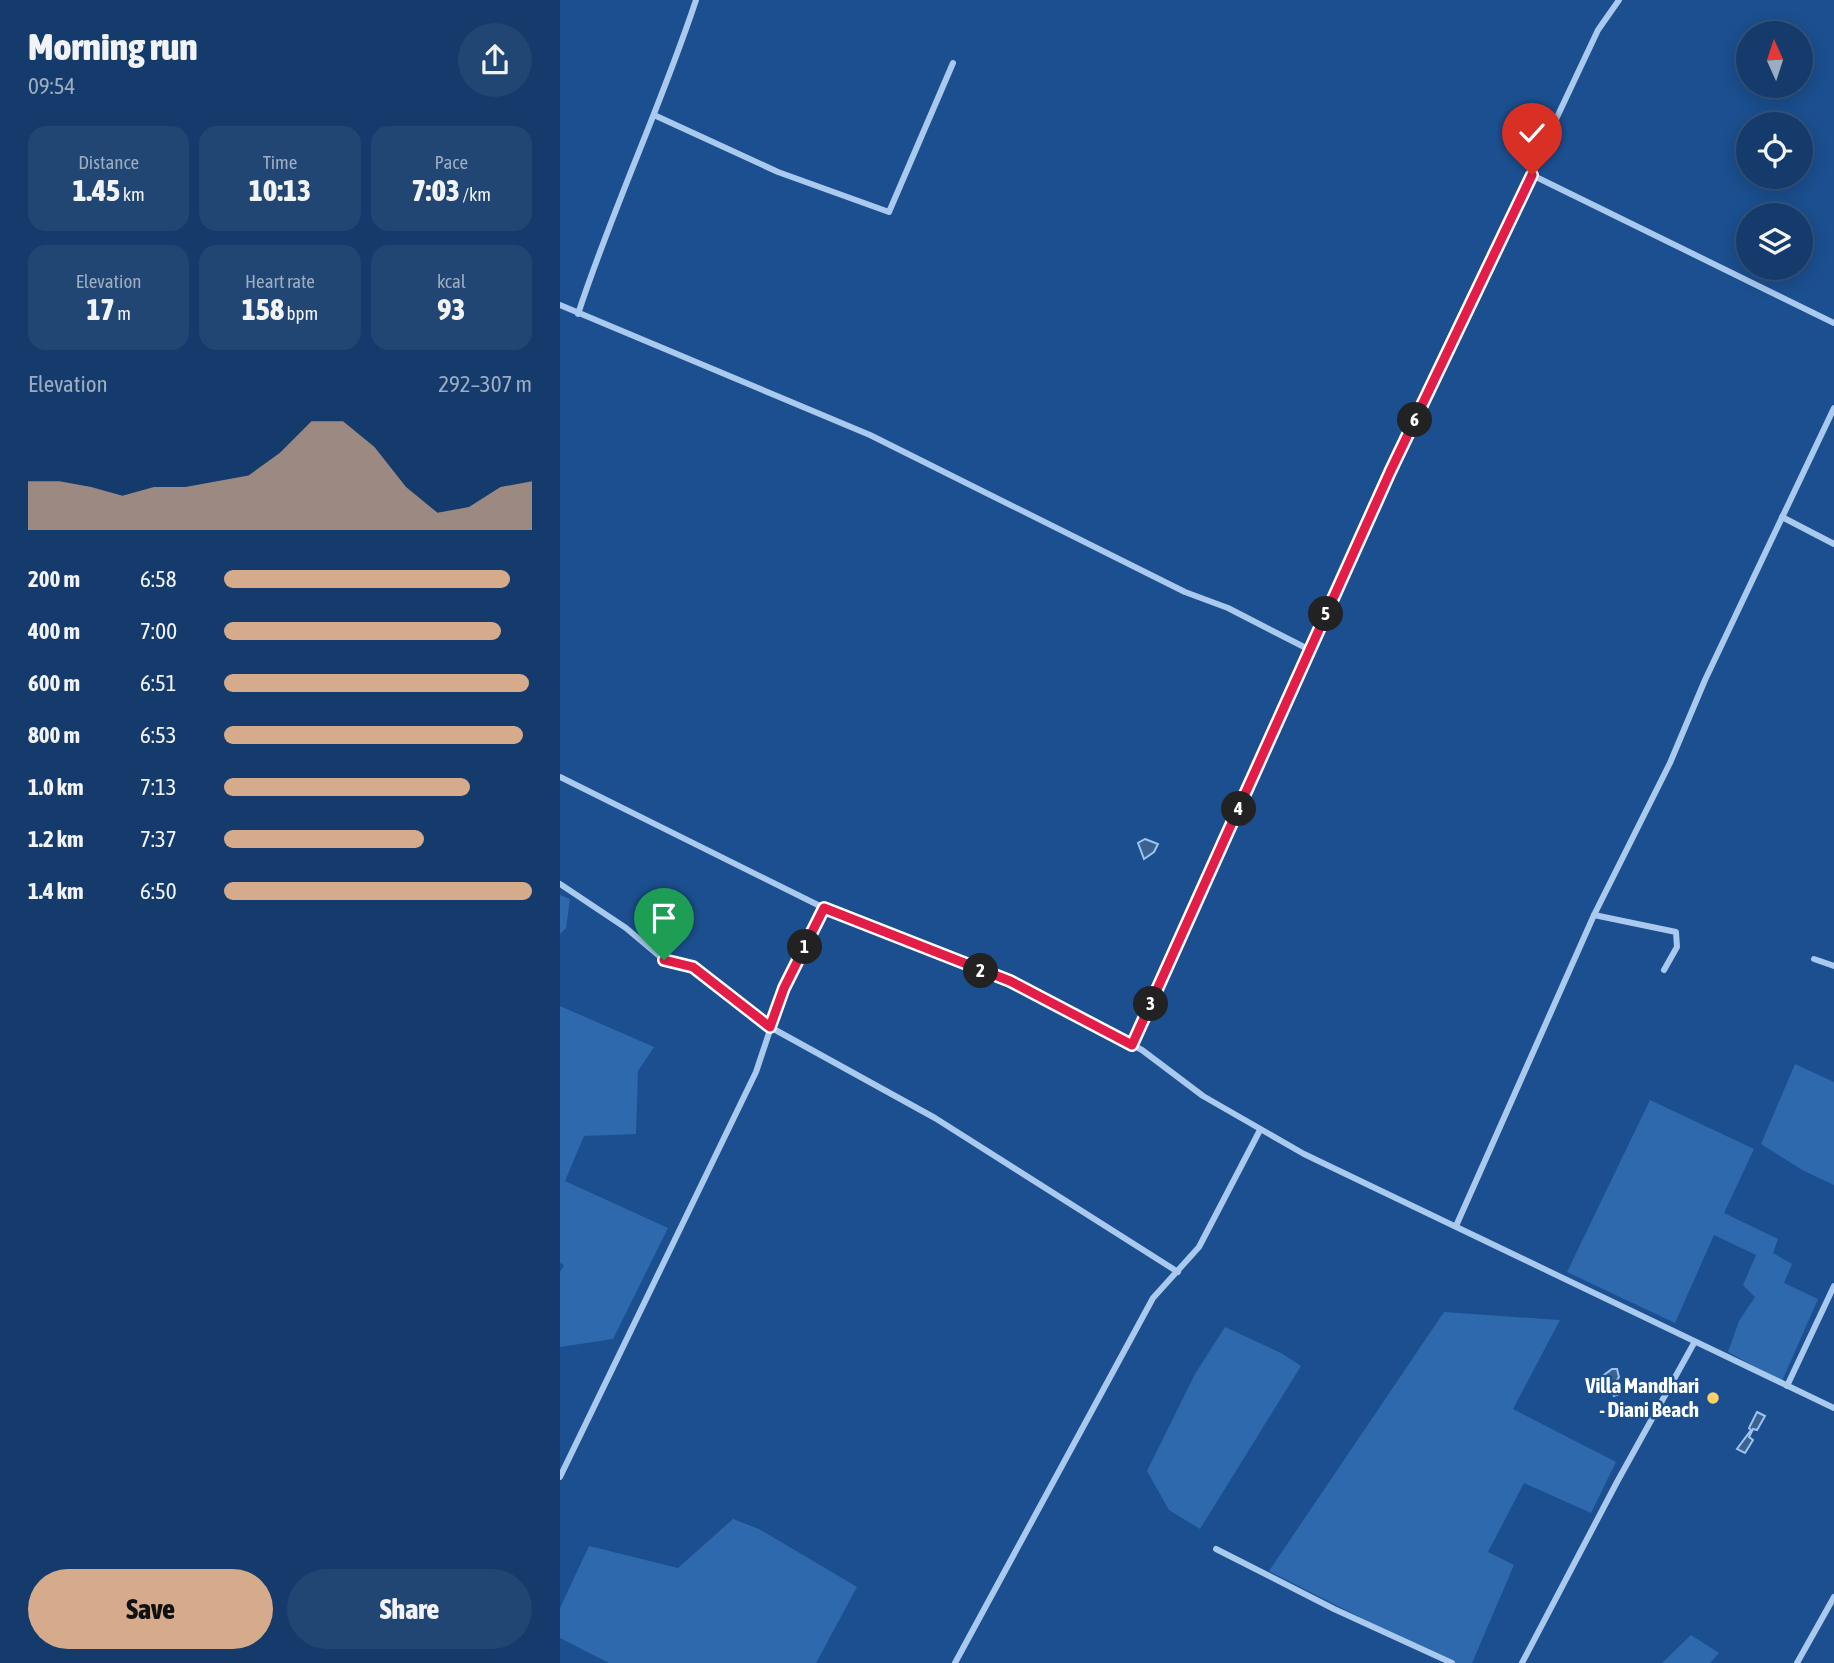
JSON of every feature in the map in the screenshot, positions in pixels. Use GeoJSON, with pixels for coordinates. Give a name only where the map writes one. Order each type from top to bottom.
{"type":"FeatureCollection","features":[{"type":"Feature","properties":{"kind":"street"},"geometry":{"type":"LineString","coordinates":[[578,314],[594,265],[654,115],[696,0]]}},
{"type":"Feature","properties":{"kind":"street"},"geometry":{"type":"LineString","coordinates":[[1132,1045],[1390,472],[1598,30],[1619,0]]}},
{"type":"Feature","properties":{"kind":"street"},"geometry":{"type":"LineString","coordinates":[[654,115],[778,172],[889,212],[953,63]]}},
{"type":"Feature","properties":{"kind":"street"},"geometry":{"type":"LineString","coordinates":[[1532,175],[1834,323]]}},
{"type":"Feature","properties":{"kind":"street"},"geometry":{"type":"LineString","coordinates":[[560,305],[870,435],[1185,593],[1227,608],[1310,650]]}},
{"type":"Feature","properties":{"kind":"street"},"geometry":{"type":"LineString","coordinates":[[1456,1226],[1594,915],[1670,763],[1705,680],[1834,408]]}},
{"type":"Feature","properties":{"kind":"street"},"geometry":{"type":"LineString","coordinates":[[1782,517],[1834,544]]}},
{"type":"Feature","properties":{"kind":"street"},"geometry":{"type":"LineString","coordinates":[[560,777],[824,908],[1010,981],[1132,1045],[1203,1096],[1260,1130],[1834,1408]]}},
{"type":"Feature","properties":{"kind":"street"},"geometry":{"type":"LineString","coordinates":[[560,884],[626,928],[664,960],[693,967],[770,1027],[935,1118],[1178,1272]]}},
{"type":"Feature","properties":{"kind":"street"},"geometry":{"type":"LineString","coordinates":[[560,1477],[756,1072],[784,988],[824,908]]}},
{"type":"Feature","properties":{"kind":"street"},"geometry":{"type":"LineString","coordinates":[[1594,915],[1676,932],[1678,947],[1664,970]]}},
{"type":"Feature","properties":{"kind":"street"},"geometry":{"type":"LineString","coordinates":[[1814,959],[1834,966]]}},
{"type":"Feature","properties":{"kind":"street"},"geometry":{"type":"LineString","coordinates":[[955,1663],[1153,1298],[1199,1247],[1260,1130]]}},
{"type":"Feature","properties":{"kind":"street"},"geometry":{"type":"LineString","coordinates":[[1787,1386],[1834,1286]]}},
{"type":"Feature","properties":{"kind":"street"},"geometry":{"type":"LineString","coordinates":[[1522,1663],[1616,1482],[1695,1343]]}},
{"type":"Feature","properties":{"kind":"street"},"geometry":{"type":"LineString","coordinates":[[1216,1549],[1334,1609],[1452,1663]]}},
{"type":"Feature","properties":{"kind":"street"},"geometry":{"type":"LineString","coordinates":[[1797,1663],[1834,1597]]}},
{"type":"Feature","properties":{"kind":"shaded area"},"geometry":{"type":"Polygon","coordinates":[[[1145,839],[1158,844],[1154,852],[1144,859],[1138,843],[1145,839]]]}},
{"type":"Feature","properties":{"kind":"shaded area"},"geometry":{"type":"Polygon","coordinates":[[[560,895],[570,899],[566,928],[560,934],[560,895]]]}},
{"type":"Feature","properties":{"kind":"shaded area"},"geometry":{"type":"Polygon","coordinates":[[[560,1006],[654,1047],[638,1071],[636,1134],[584,1136],[565,1181],[668,1228],[613,1339],[560,1347],[560,1272],[564,1265],[560,1263],[560,1006]]]}},
{"type":"Feature","properties":{"kind":"shaded area"},"geometry":{"type":"Polygon","coordinates":[[[1795,1064],[1834,1082],[1834,1185],[1804,1171],[1761,1144],[1795,1064]]]}},
{"type":"Feature","properties":{"kind":"shaded area"},"geometry":{"type":"Polygon","coordinates":[[[1650,1100],[1754,1149],[1724,1213],[1778,1239],[1773,1253],[1792,1264],[1784,1283],[1818,1299],[1782,1381],[1728,1352],[1739,1321],[1755,1297],[1743,1285],[1756,1255],[1714,1235],[1675,1323],[1567,1272],[1650,1100]]]}},
{"type":"Feature","properties":{"kind":"shaded area"},"geometry":{"type":"Polygon","coordinates":[[[1444,1312],[1560,1320],[1513,1409],[1616,1462],[1591,1513],[1524,1483],[1488,1552],[1514,1565],[1472,1663],[1450,1663],[1269,1571],[1444,1312]]]}},
{"type":"Feature","properties":{"kind":"shaded area"},"geometry":{"type":"Polygon","coordinates":[[[1225,1327],[1281,1353],[1301,1366],[1200,1529],[1169,1510],[1147,1471],[1195,1374],[1225,1327]]]}},
{"type":"Feature","properties":{"kind":"shaded area"},"geometry":{"type":"Polygon","coordinates":[[[1612,1369],[1617,1369],[1619,1377],[1613,1386],[1619,1394],[1614,1396],[1610,1386],[1603,1390],[1600,1378],[1612,1369]]]}},
{"type":"Feature","properties":{"kind":"shaded area"},"geometry":{"type":"Polygon","coordinates":[[[1757,1412],[1765,1416],[1757,1430],[1753,1429],[1749,1437],[1753,1440],[1745,1453],[1737,1449],[1751,1430],[1749,1428],[1757,1412]]]}},
{"type":"Feature","properties":{"kind":"shaded area"},"geometry":{"type":"Polygon","coordinates":[[[733,1519],[759,1529],[857,1587],[816,1663],[609,1663],[560,1638],[560,1608],[589,1546],[678,1568],[733,1519]]]}},
{"type":"Feature","properties":{"kind":"shaded area"},"geometry":{"type":"Polygon","coordinates":[[[1691,1635],[1719,1653],[1710,1663],[1662,1663],[1691,1635]]]}},
{"type":"Feature","properties":{"kind":"place","name":"Villa Mandhari - Diani Beach"},"geometry":{"type":"Point","coordinates":[1713,1398]}},
{"type":"Feature","properties":{"kind":"route"},"geometry":{"type":"LineString","coordinates":[[664,960],[693,967],[770,1027],[784,988],[824,908],[1010,981],[1132,1045],[1390,472],[1532,175]]}}]}
